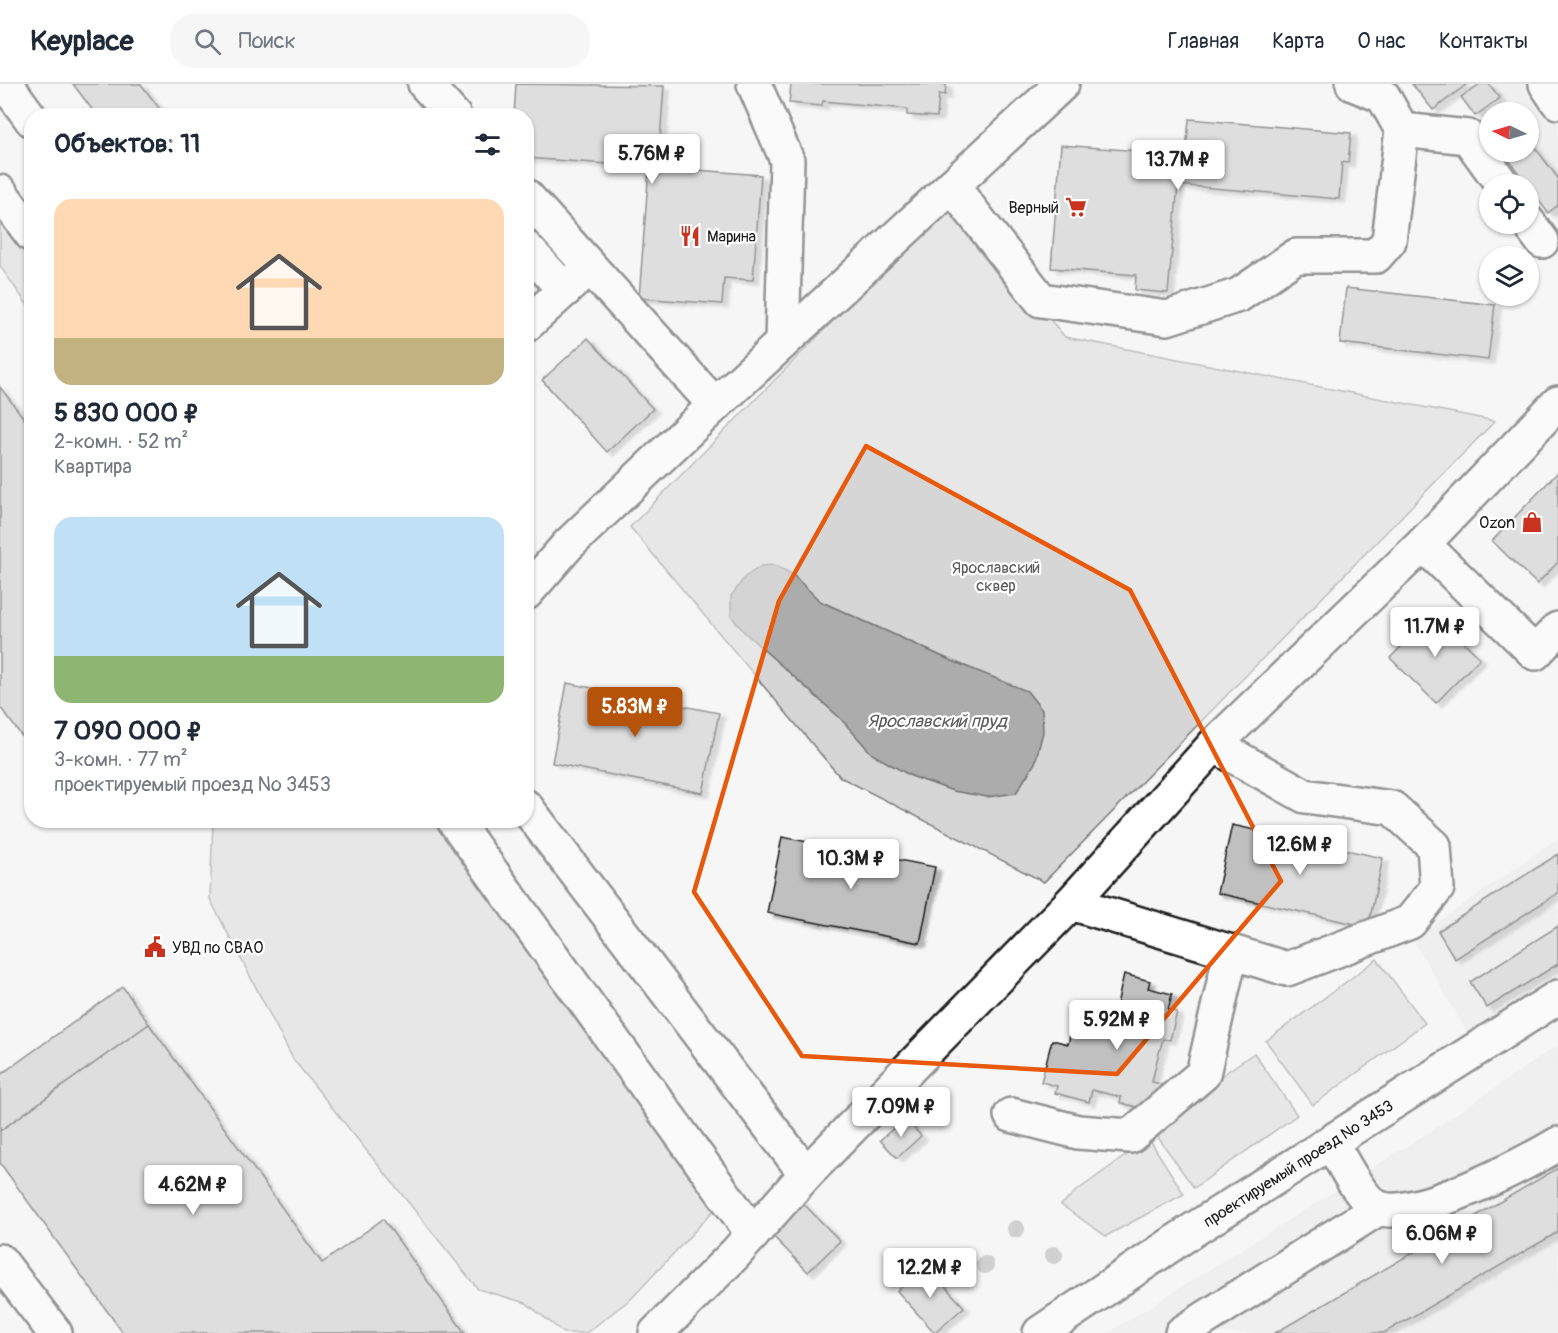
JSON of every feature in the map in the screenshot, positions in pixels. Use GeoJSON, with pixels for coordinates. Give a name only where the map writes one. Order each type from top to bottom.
{"type":"FeatureCollection","features":[{"type":"Feature","properties":{"kind":"street"},"geometry":{"type":"LineString","coordinates":[[6,84],[24,109]]}},
{"type":"Feature","properties":{"kind":"street"},"geometry":{"type":"LineString","coordinates":[[754,84],[787,160],[782,343]]}},
{"type":"Feature","properties":{"kind":"street"},"geometry":{"type":"LineString","coordinates":[[952,186],[1041,300],[1167,318],[1239,295],[1296,256],[1376,256],[1389,241],[1402,130],[1383,96],[1353,84]]}},
{"type":"Feature","properties":{"kind":"street"},"geometry":{"type":"LineString","coordinates":[[1546,84],[1558,102]]}},
{"type":"Feature","properties":{"kind":"street"},"geometry":{"type":"LineString","coordinates":[[534,584],[568,545],[1056,86]]}},
{"type":"Feature","properties":{"kind":"street"},"geometry":{"type":"LineString","coordinates":[[1402,130],[1468,137],[1495,174]]}},
{"type":"Feature","properties":{"kind":"street"},"geometry":{"type":"LineString","coordinates":[[0,192],[24,224]]}},
{"type":"Feature","properties":{"kind":"street"},"geometry":{"type":"LineString","coordinates":[[534,205],[715,405]]}},
{"type":"Feature","properties":{"kind":"street"},"geometry":{"type":"LineString","coordinates":[[534,257],[565,290]]}},
{"type":"Feature","properties":{"kind":"street"},"geometry":{"type":"LineString","coordinates":[[534,318],[590,267]]}},
{"type":"Feature","properties":{"kind":"street"},"geometry":{"type":"LineString","coordinates":[[656,1333],[753,1234],[806,1174],[1071,903],[1214,745],[1423,543],[1558,403]]}},
{"type":"Feature","properties":{"kind":"street"},"geometry":{"type":"LineString","coordinates":[[1423,543],[1534,653],[1558,629]]}},
{"type":"Feature","properties":{"kind":"street"},"geometry":{"type":"LineString","coordinates":[[1071,903],[1287,969],[1410,922],[1437,888],[1434,846],[1392,808],[1305,796],[1214,745]]}},
{"type":"Feature","properties":{"kind":"street"},"geometry":{"type":"LineString","coordinates":[[534,817],[806,1174]]}},
{"type":"Feature","properties":{"kind":"street"},"geometry":{"type":"LineString","coordinates":[[460,828],[753,1234]]}},
{"type":"Feature","properties":{"kind":"street"},"geometry":{"type":"LineString","coordinates":[[1011,1116],[1078,1132],[1130,1136],[1203,1074],[1231,952]]}},
{"type":"Feature","properties":{"kind":"street","name":"проектируемый проезд № 3453"},"geometry":{"type":"LineString","coordinates":[[1040,1333],[1193,1230],[1558,997]]}},
{"type":"Feature","properties":{"kind":"street"},"geometry":{"type":"LineString","coordinates":[[1331,1142],[1368,1200],[1379,1208],[1398,1211],[1466,1191],[1532,1160],[1558,1144]]}},
{"type":"Feature","properties":{"kind":"street"},"geometry":{"type":"LineString","coordinates":[[1182,1333],[1379,1208]]}},
{"type":"Feature","properties":{"kind":"street"},"geometry":{"type":"LineString","coordinates":[[0,1261],[55,1333]]}},
{"type":"Feature","properties":{"kind":"highlighted area"},"geometry":{"type":"Polygon","coordinates":[[[866,446],[1130,590],[1281,881],[1117,1074],[802,1056],[694,892],[779,601],[866,446]]]}},
{"type":"Feature","properties":{"kind":"shaded area"},"geometry":{"type":"Polygon","coordinates":[[[1458,84],[1558,84],[1558,223],[1539,197],[1539,174],[1523,174],[1514,162],[1539,162],[1539,102],[1479,102],[1479,114],[1458,84]]]}},
{"type":"Feature","properties":{"kind":"shaded area"},"geometry":{"type":"Polygon","coordinates":[[[1558,838],[1558,979],[1470,1037],[1413,940],[1558,838]]]}},
{"type":"Feature","properties":{"kind":"shaded area"},"geometry":{"type":"Polygon","coordinates":[[[1558,1045],[1558,1333],[1108,1333],[1431,1131],[1558,1045]]]}},
{"type":"Feature","properties":{"kind":"green space","name":"Ярославский сквер"},"geometry":{"type":"Polygon","coordinates":[[[950,202],[1065,337],[1495,421],[1044,882],[840,777],[630,527],[950,202]]]}},
{"type":"Feature","properties":{"kind":"green space"},"geometry":{"type":"Polygon","coordinates":[[[0,206],[24,239],[24,300],[0,266],[0,206]]]}},
{"type":"Feature","properties":{"kind":"green space"},"geometry":{"type":"Polygon","coordinates":[[[213,828],[452,828],[690,1153],[715,1209],[632,1298],[586,1333],[564,1333],[526,1303],[478,1289],[293,1059],[210,899],[213,828]]]}},
{"type":"Feature","properties":{"kind":"green space"},"geometry":{"type":"Polygon","coordinates":[[[1377,959],[1425,1023],[1313,1105],[1266,1041],[1377,959]]]}},
{"type":"Feature","properties":{"kind":"green space"},"geometry":{"type":"Polygon","coordinates":[[[1254,1053],[1297,1115],[1194,1188],[1150,1126],[1254,1053]]]}},
{"type":"Feature","properties":{"kind":"green space"},"geometry":{"type":"Polygon","coordinates":[[[1149,1139],[1184,1194],[1106,1236],[1061,1205],[1075,1192],[1149,1139]]]}},
{"type":"Feature","properties":{"kind":"water","name":"Ярославский пруд"},"geometry":{"type":"Polygon","coordinates":[[[774,565],[792,574],[820,601],[950,660],[1027,691],[1042,710],[1043,732],[1035,763],[1016,793],[987,797],[953,791],[911,776],[872,754],[840,718],[745,633],[731,616],[731,596],[745,577],[761,566],[774,565]]]}},
{"type":"Feature","properties":{"kind":"building"},"geometry":{"type":"Polygon","coordinates":[[[73,84],[141,84],[159,108],[91,108],[73,84]]]}},
{"type":"Feature","properties":{"kind":"building"},"geometry":{"type":"Polygon","coordinates":[[[516,84],[664,86],[658,167],[761,175],[753,280],[724,278],[722,304],[639,298],[649,167],[534,159],[534,108],[514,108],[516,84]]]}},
{"type":"Feature","properties":{"kind":"building"},"geometry":{"type":"Polygon","coordinates":[[[791,84],[946,84],[945,95],[939,94],[937,117],[907,115],[907,109],[823,101],[822,106],[789,103],[791,84]]]}},
{"type":"Feature","properties":{"kind":"building"},"geometry":{"type":"Polygon","coordinates":[[[1412,84],[1467,84],[1433,110],[1412,84]]]}},
{"type":"Feature","properties":{"kind":"building"},"geometry":{"type":"Polygon","coordinates":[[[1480,84],[1489,84],[1500,98],[1494,102],[1479,102],[1479,113],[1475,116],[1461,97],[1480,84]]]}},
{"type":"Feature","properties":{"kind":"building"},"geometry":{"type":"Polygon","coordinates":[[[1189,119],[1351,133],[1348,163],[1342,162],[1339,199],[1178,185],[1168,293],[1135,290],[1136,275],[1051,268],[1061,145],[1192,155],[1193,151],[1186,151],[1189,119]]]}},
{"type":"Feature","properties":{"kind":"building"},"geometry":{"type":"Polygon","coordinates":[[[1539,153],[1558,178],[1558,205],[1548,213],[1539,201],[1539,174],[1519,174],[1510,162],[1539,162],[1539,153]]]}},
{"type":"Feature","properties":{"kind":"building"},"geometry":{"type":"Polygon","coordinates":[[[1346,288],[1479,303],[1479,306],[1495,306],[1488,360],[1340,343],[1346,288]]]}},
{"type":"Feature","properties":{"kind":"building"},"geometry":{"type":"Polygon","coordinates":[[[588,338],[653,409],[607,452],[542,380],[588,338]]]}},
{"type":"Feature","properties":{"kind":"building"},"geometry":{"type":"Polygon","coordinates":[[[0,387],[24,418],[24,739],[0,707],[0,387]]]}},
{"type":"Feature","properties":{"kind":"building"},"geometry":{"type":"Polygon","coordinates":[[[1558,472],[1558,562],[1537,584],[1492,541],[1558,472]]]}},
{"type":"Feature","properties":{"kind":"building"},"geometry":{"type":"Polygon","coordinates":[[[1434,613],[1480,658],[1436,703],[1390,658],[1434,613]]]}},
{"type":"Feature","properties":{"kind":"building"},"geometry":{"type":"Polygon","coordinates":[[[567,683],[719,713],[703,793],[552,763],[567,683]]]}},
{"type":"Feature","properties":{"kind":"building"},"geometry":{"type":"Polygon","coordinates":[[[1232,825],[1383,858],[1368,927],[1217,893],[1232,825]]]}},
{"type":"Feature","properties":{"kind":"building"},"geometry":{"type":"Polygon","coordinates":[[[782,837],[935,867],[920,943],[767,913],[782,837]]]}},
{"type":"Feature","properties":{"kind":"building"},"geometry":{"type":"Polygon","coordinates":[[[1558,854],[1558,893],[1455,959],[1438,931],[1558,854]]]}},
{"type":"Feature","properties":{"kind":"building"},"geometry":{"type":"Polygon","coordinates":[[[1558,926],[1558,964],[1487,1008],[1470,982],[1558,926]]]}},
{"type":"Feature","properties":{"kind":"building"},"geometry":{"type":"Polygon","coordinates":[[[1124,974],[1150,981],[1148,988],[1172,994],[1168,1010],[1177,1012],[1170,1040],[1163,1039],[1157,1060],[1152,1082],[1161,1084],[1154,1111],[1120,1103],[1121,1097],[1092,1090],[1089,1102],[1055,1093],[1057,1086],[1041,1082],[1052,1040],[1068,1044],[1071,1032],[1098,1039],[1102,1023],[1119,1027],[1123,1010],[1116,1009],[1124,974]]]}},
{"type":"Feature","properties":{"kind":"building"},"geometry":{"type":"Polygon","coordinates":[[[123,987],[149,1024],[0,1131],[0,1075],[123,987]]]}},
{"type":"Feature","properties":{"kind":"building"},"geometry":{"type":"Polygon","coordinates":[[[149,1024],[322,1263],[383,1219],[465,1333],[123,1333],[0,1163],[0,1131],[149,1024]]]}},
{"type":"Feature","properties":{"kind":"building"},"geometry":{"type":"Polygon","coordinates":[[[905,1118],[921,1136],[897,1158],[880,1140],[905,1118]]]}},
{"type":"Feature","properties":{"kind":"building"},"geometry":{"type":"Polygon","coordinates":[[[1558,1168],[1558,1232],[1384,1333],[1275,1333],[1558,1168]]]}},
{"type":"Feature","properties":{"kind":"building"},"geometry":{"type":"Polygon","coordinates":[[[799,1199],[840,1241],[808,1272],[767,1230],[799,1199]]]}},
{"type":"Feature","properties":{"kind":"building"},"geometry":{"type":"Polygon","coordinates":[[[925,1265],[964,1307],[935,1333],[897,1291],[925,1265]]]}},
{"type":"Feature","properties":{"kind":"place","name":"Верный"},"geometry":{"type":"Point","coordinates":[1076,207]}},
{"type":"Feature","properties":{"kind":"place","name":"Марина"},"geometry":{"type":"Point","coordinates":[690,236]}},
{"type":"Feature","properties":{"kind":"place","name":"Ozon"},"geometry":{"type":"Point","coordinates":[1532,522]}},
{"type":"Feature","properties":{"kind":"place","name":"УВД по СВАО"},"geometry":{"type":"Point","coordinates":[155,947]}}]}
